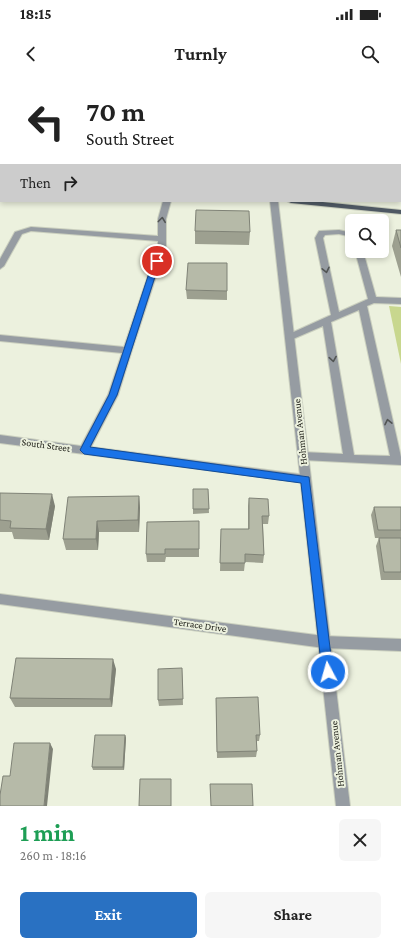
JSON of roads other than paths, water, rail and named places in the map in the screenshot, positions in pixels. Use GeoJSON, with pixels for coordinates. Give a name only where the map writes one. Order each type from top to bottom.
{"type":"FeatureCollection","features":[{"type":"Feature","properties":{"kind":"main road"},"geometry":{"type":"LineString","coordinates":[[301,202],[401,212]]}},
{"type":"Feature","properties":{"kind":"street"},"geometry":{"type":"LineString","coordinates":[[84,450],[113,395],[162,246],[162,219],[167,202]]}},
{"type":"Feature","properties":{"kind":"street","name":"Hohman Avenue"},"geometry":{"type":"LineString","coordinates":[[274,202],[343,806]]}},
{"type":"Feature","properties":{"kind":"street"},"geometry":{"type":"LineString","coordinates":[[0,266],[18,232],[27,230],[162,239]]}},
{"type":"Feature","properties":{"kind":"street"},"geometry":{"type":"LineString","coordinates":[[336,317],[319,238],[322,233],[338,232],[345,234]]}},
{"type":"Feature","properties":{"kind":"street"},"geometry":{"type":"LineString","coordinates":[[361,258],[374,300]]}},
{"type":"Feature","properties":{"kind":"street"},"geometry":{"type":"LineString","coordinates":[[290,337],[374,300],[401,301]]}},
{"type":"Feature","properties":{"kind":"street"},"geometry":{"type":"LineString","coordinates":[[303,456],[399,460],[362,305]]}},
{"type":"Feature","properties":{"kind":"street"},"geometry":{"type":"LineString","coordinates":[[327,321],[349,458]]}},
{"type":"Feature","properties":{"kind":"street"},"geometry":{"type":"LineString","coordinates":[[0,338],[128,350]]}},
{"type":"Feature","properties":{"kind":"street","name":"South Street"},"geometry":{"type":"LineString","coordinates":[[0,439],[306,480]]}},
{"type":"Feature","properties":{"kind":"street","name":"Terrace Drive"},"geometry":{"type":"LineString","coordinates":[[0,599],[324,642],[401,645]]}}]}
